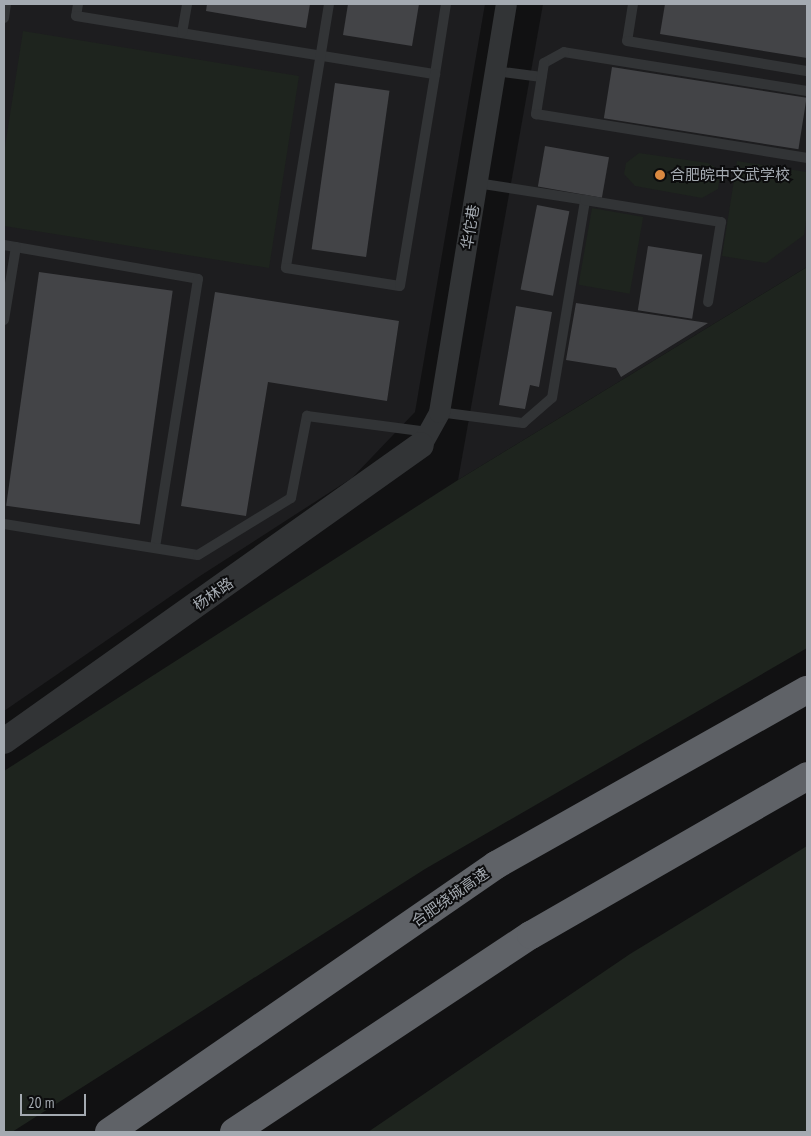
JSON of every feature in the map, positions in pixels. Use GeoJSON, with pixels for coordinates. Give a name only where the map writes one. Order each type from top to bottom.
{"type":"FeatureCollection","features":[{"type":"Feature","properties":{"kind":"highway","name":"合肥绕城高速"},"geometry":{"type":"LineString","coordinates":[[110,1132],[496,865],[807,690]]}},
{"type":"Feature","properties":{"kind":"highway"},"geometry":{"type":"LineString","coordinates":[[234,1132],[531,935],[807,776]]}},
{"type":"Feature","properties":{"kind":"street","name":"华佗巷"},"geometry":{"type":"LineString","coordinates":[[424,438],[439,412],[506,4]]}},
{"type":"Feature","properties":{"kind":"street","name":"杨林路"},"geometry":{"type":"LineString","coordinates":[[4,741],[424,438]]}},
{"type":"Feature","properties":{"kind":"lane"},"geometry":{"type":"LineString","coordinates":[[4,18],[6,4]]}},
{"type":"Feature","properties":{"kind":"lane"},"geometry":{"type":"LineString","coordinates":[[78,4],[76,16],[435,74]]}},
{"type":"Feature","properties":{"kind":"lane"},"geometry":{"type":"LineString","coordinates":[[182,32],[187,4]]}},
{"type":"Feature","properties":{"kind":"lane"},"geometry":{"type":"LineString","coordinates":[[329,4],[286,268],[400,286],[446,4]]}},
{"type":"Feature","properties":{"kind":"lane"},"geometry":{"type":"LineString","coordinates":[[633,4],[627,41],[807,71]]}},
{"type":"Feature","properties":{"kind":"lane"},"geometry":{"type":"LineString","coordinates":[[807,91],[564,52],[544,64],[536,114],[807,158]]}},
{"type":"Feature","properties":{"kind":"lane"},"geometry":{"type":"LineString","coordinates":[[495,71],[542,77]]}},
{"type":"Feature","properties":{"kind":"lane"},"geometry":{"type":"LineString","coordinates":[[477,183],[721,222],[708,302]]}},
{"type":"Feature","properties":{"kind":"lane"},"geometry":{"type":"LineString","coordinates":[[439,412],[523,423],[552,398],[585,200]]}},
{"type":"Feature","properties":{"kind":"lane"},"geometry":{"type":"LineString","coordinates":[[4,245],[198,279],[155,548]]}},
{"type":"Feature","properties":{"kind":"lane"},"geometry":{"type":"LineString","coordinates":[[4,320],[16,247]]}},
{"type":"Feature","properties":{"kind":"lane"},"geometry":{"type":"LineString","coordinates":[[4,524],[198,555],[291,498],[307,416],[424,438]]}},
{"type":"Feature","properties":{"kind":"shaded area"},"geometry":{"type":"Polygon","coordinates":[[[4,4],[485,4],[415,412],[352,478],[200,576],[4,711],[4,4]]]}},
{"type":"Feature","properties":{"kind":"shaded area","name":"合肥皖中文武学校"},"geometry":{"type":"Polygon","coordinates":[[[543,4],[807,4],[807,267],[458,480],[543,4]]]}},
{"type":"Feature","properties":{"kind":"shaded area"},"geometry":{"type":"Polygon","coordinates":[[[23,31],[299,76],[269,268],[4,226],[4,153],[23,31]]]}},
{"type":"Feature","properties":{"kind":"shaded area"},"geometry":{"type":"Polygon","coordinates":[[[639,153],[708,163],[715,167],[720,176],[718,189],[702,198],[635,186],[624,174],[626,163],[639,153]]]}},
{"type":"Feature","properties":{"kind":"shaded area"},"geometry":{"type":"Polygon","coordinates":[[[737,161],[807,172],[807,214],[804,235],[766,263],[722,256],[737,161]]]}},
{"type":"Feature","properties":{"kind":"shaded area"},"geometry":{"type":"Polygon","coordinates":[[[592,208],[643,217],[630,294],[578,285],[592,208]]]}},
{"type":"Feature","properties":{"kind":"shaded area"},"geometry":{"type":"Polygon","coordinates":[[[807,267],[807,648],[425,869],[12,1132],[4,1132],[4,771],[458,480],[807,267]]]}},
{"type":"Feature","properties":{"kind":"shaded area"},"geometry":{"type":"Polygon","coordinates":[[[807,846],[807,1132],[368,1132],[630,954],[807,846]]]}},
{"type":"Feature","properties":{"kind":"building"},"geometry":{"type":"Polygon","coordinates":[[[207,4],[310,4],[306,28],[206,11],[207,4]]]}},
{"type":"Feature","properties":{"kind":"building"},"geometry":{"type":"Polygon","coordinates":[[[348,4],[419,4],[412,46],[343,35],[348,4]]]}},
{"type":"Feature","properties":{"kind":"building"},"geometry":{"type":"Polygon","coordinates":[[[665,4],[807,4],[807,58],[660,34],[665,4]]]}},
{"type":"Feature","properties":{"kind":"building"},"geometry":{"type":"Polygon","coordinates":[[[612,67],[807,98],[798,149],[604,118],[612,67]]]}},
{"type":"Feature","properties":{"kind":"building"},"geometry":{"type":"Polygon","coordinates":[[[335,83],[389,91],[366,257],[312,249],[335,83]]]}},
{"type":"Feature","properties":{"kind":"building"},"geometry":{"type":"Polygon","coordinates":[[[545,146],[609,157],[602,198],[538,186],[545,146]]]}},
{"type":"Feature","properties":{"kind":"building"},"geometry":{"type":"Polygon","coordinates":[[[537,205],[569,211],[553,296],[521,289],[537,205]]]}},
{"type":"Feature","properties":{"kind":"building"},"geometry":{"type":"Polygon","coordinates":[[[648,246],[702,255],[692,319],[638,310],[648,246]]]}},
{"type":"Feature","properties":{"kind":"building"},"geometry":{"type":"Polygon","coordinates":[[[39,272],[173,291],[140,524],[6,506],[39,272]]]}},
{"type":"Feature","properties":{"kind":"building"},"geometry":{"type":"Polygon","coordinates":[[[215,292],[399,321],[387,401],[268,382],[246,516],[181,506],[215,292]]]}},
{"type":"Feature","properties":{"kind":"building"},"geometry":{"type":"Polygon","coordinates":[[[576,303],[708,323],[621,377],[616,368],[566,360],[576,303]]]}},
{"type":"Feature","properties":{"kind":"building"},"geometry":{"type":"Polygon","coordinates":[[[516,306],[552,312],[539,387],[530,385],[525,409],[499,405],[516,306]]]}},
{"type":"Feature","properties":{"kind":"place","name":"合肥皖中文武学校"},"geometry":{"type":"Point","coordinates":[660,175]}}]}
